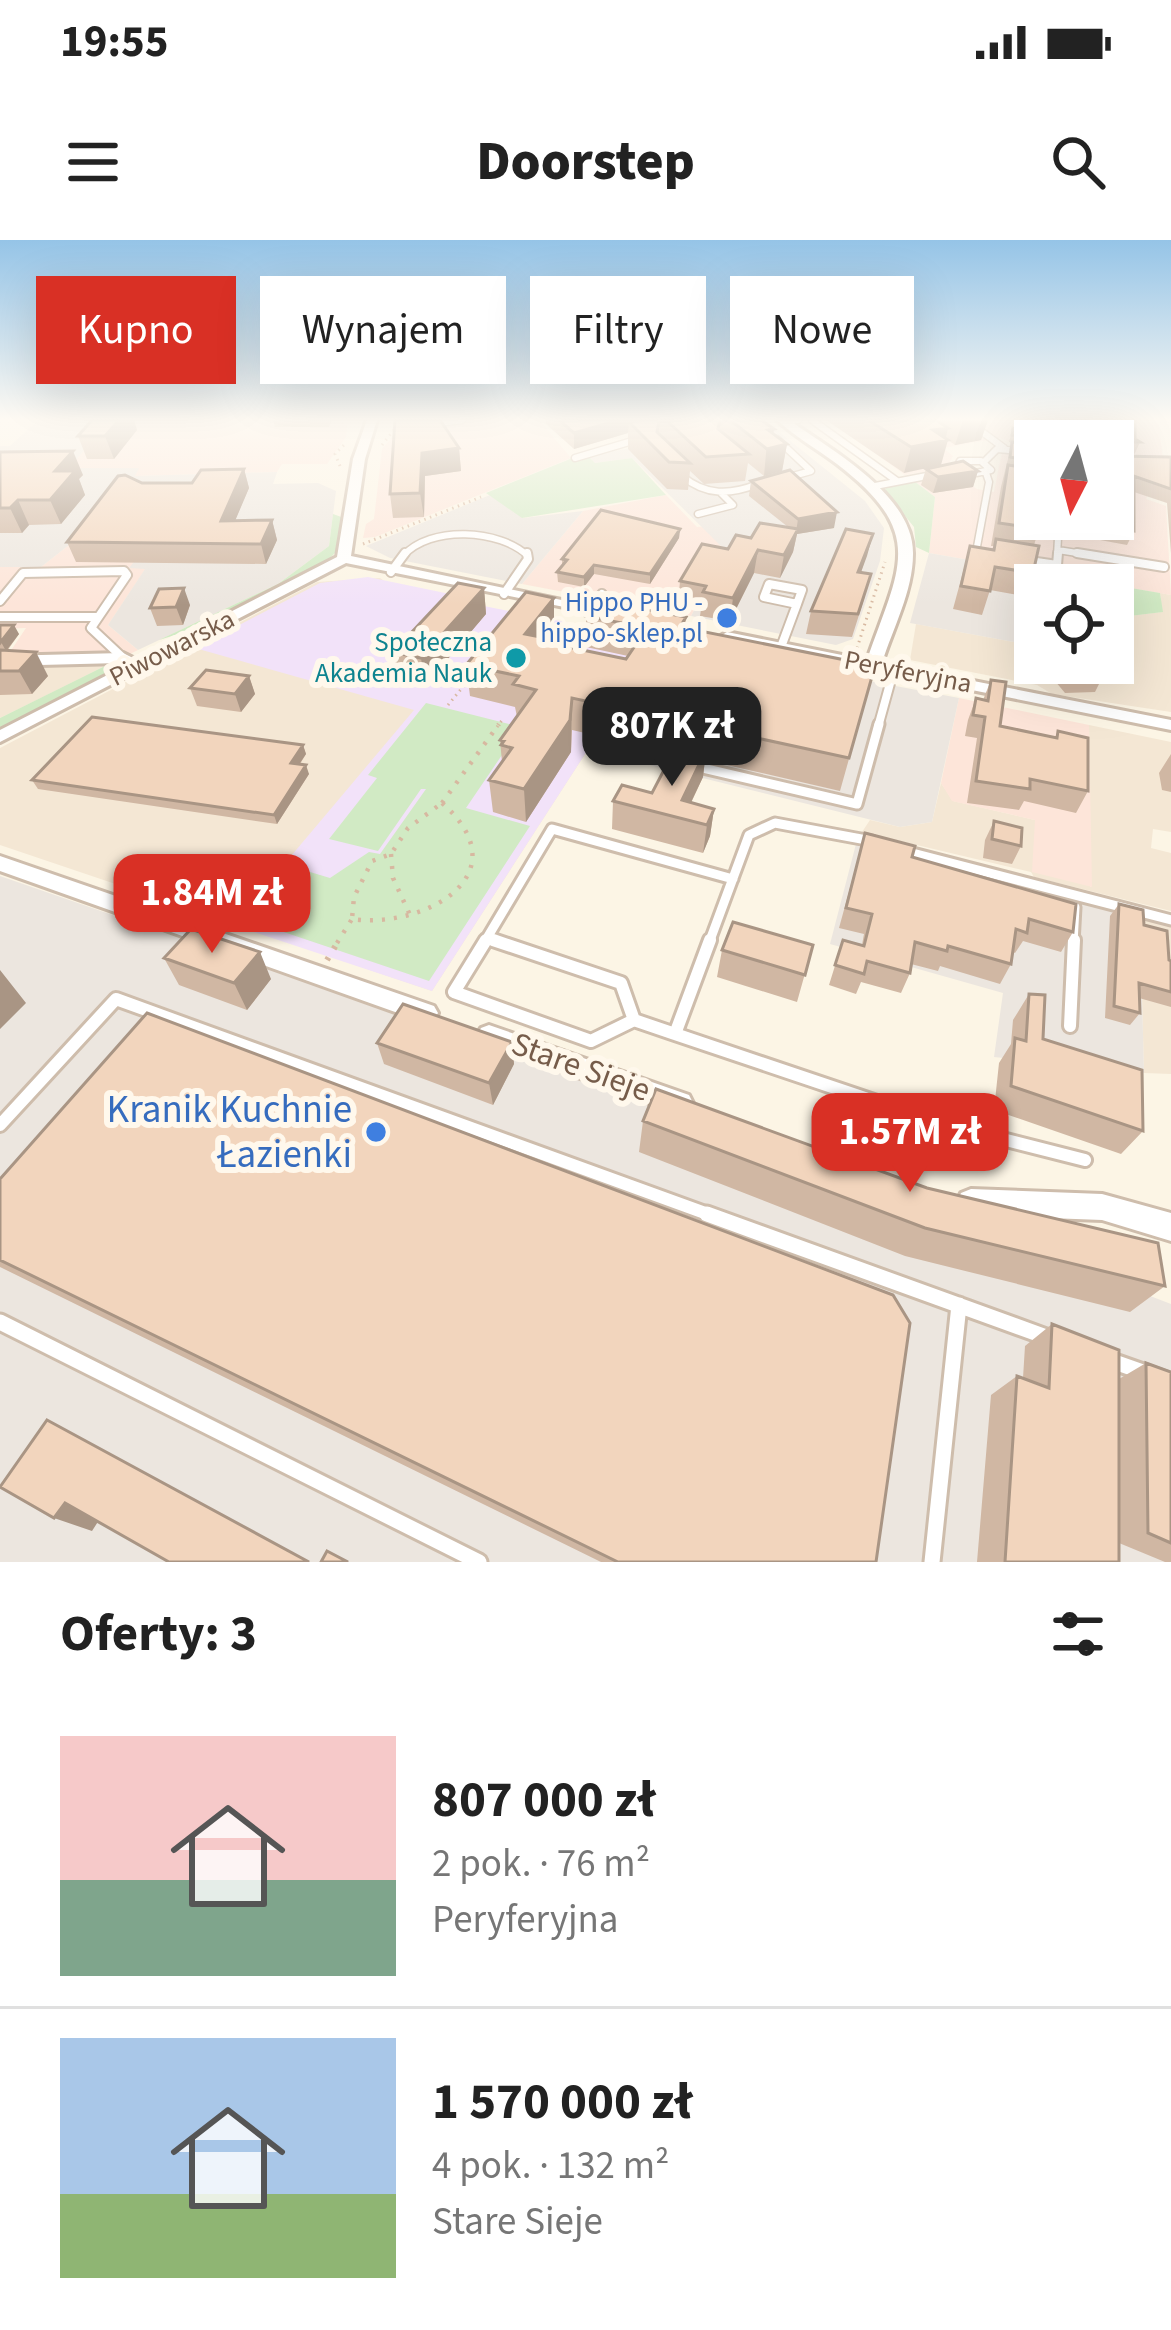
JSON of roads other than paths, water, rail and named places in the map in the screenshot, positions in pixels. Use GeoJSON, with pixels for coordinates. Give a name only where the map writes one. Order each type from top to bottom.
{"type":"FeatureCollection","features":[{"type":"Feature","properties":{"kind":"street"},"geometry":{"type":"LineString","coordinates":[[355,482],[345,553],[391,572],[631,618]]}},
{"type":"Feature","properties":{"kind":"street"},"geometry":{"type":"LineString","coordinates":[[864,482],[896,511],[908,547],[873,665]]}},
{"type":"Feature","properties":{"kind":"street","name":"Piwowarska"},"geometry":{"type":"LineString","coordinates":[[0,736],[130,662],[345,553]]}},
{"type":"Feature","properties":{"kind":"street","name":"Peryferyjna"},"geometry":{"type":"LineString","coordinates":[[716,635],[1171,725]]}},
{"type":"Feature","properties":{"kind":"street"},"geometry":{"type":"LineString","coordinates":[[0,661],[130,662]]}},
{"type":"Feature","properties":{"kind":"street","name":"Stare Sieje"},"geometry":{"type":"LineString","coordinates":[[0,863],[706,1112]]}},
{"type":"Feature","properties":{"kind":"street"},"geometry":{"type":"LineString","coordinates":[[943,1195],[979,1204],[1115,1209],[1171,1227]]}},
{"type":"Feature","properties":{"kind":"lane"},"geometry":{"type":"LineString","coordinates":[[690,482],[701,492],[721,493],[759,482]]}},
{"type":"Feature","properties":{"kind":"lane"},"geometry":{"type":"LineString","coordinates":[[870,487],[894,482]]}},
{"type":"Feature","properties":{"kind":"lane"},"geometry":{"type":"LineString","coordinates":[[986,482],[976,552],[996,555]]}},
{"type":"Feature","properties":{"kind":"lane"},"geometry":{"type":"LineString","coordinates":[[698,514],[733,505],[721,493]]}},
{"type":"Feature","properties":{"kind":"lane"},"geometry":{"type":"LineString","coordinates":[[391,572],[416,543],[437,536],[508,545],[527,553],[527,559],[504,594]]}},
{"type":"Feature","properties":{"kind":"lane"},"geometry":{"type":"LineString","coordinates":[[1016,559],[1057,565],[1058,540]]}},
{"type":"Feature","properties":{"kind":"lane"},"geometry":{"type":"LineString","coordinates":[[1058,550],[1164,567]]}},
{"type":"Feature","properties":{"kind":"lane"},"geometry":{"type":"LineString","coordinates":[[0,601],[23,573],[124,572],[127,575],[91,628],[130,662]]}},
{"type":"Feature","properties":{"kind":"lane"},"geometry":{"type":"LineString","coordinates":[[781,647],[797,604],[802,590],[769,584],[764,597],[797,604]]}},
{"type":"Feature","properties":{"kind":"lane"},"geometry":{"type":"LineString","coordinates":[[590,610],[602,595]]}},
{"type":"Feature","properties":{"kind":"lane"},"geometry":{"type":"LineString","coordinates":[[0,617],[97,617]]}},
{"type":"Feature","properties":{"kind":"lane"},"geometry":{"type":"LineString","coordinates":[[647,754],[857,804],[894,669]]}},
{"type":"Feature","properties":{"kind":"lane"},"geometry":{"type":"LineString","coordinates":[[675,1034],[749,835],[775,823],[857,837],[1171,920]]}},
{"type":"Feature","properties":{"kind":"lane"},"geometry":{"type":"LineString","coordinates":[[733,879],[553,829],[454,992],[591,1041],[634,1020],[939,1124],[1085,1160]]}},
{"type":"Feature","properties":{"kind":"lane"},"geometry":{"type":"LineString","coordinates":[[1070,1026],[1076,897]]}},
{"type":"Feature","properties":{"kind":"lane"},"geometry":{"type":"LineString","coordinates":[[487,938],[621,983],[634,1020]]}},
{"type":"Feature","properties":{"kind":"lane"},"geometry":{"type":"LineString","coordinates":[[0,1125],[116,999],[1065,1344]]}},
{"type":"Feature","properties":{"kind":"lane"},"geometry":{"type":"LineString","coordinates":[[932,1562],[959,1306]]}},
{"type":"Feature","properties":{"kind":"lane"},"geometry":{"type":"LineString","coordinates":[[0,1322],[478,1562]]}},
{"type":"Feature","properties":{"kind":"lane"},"geometry":{"type":"LineString","coordinates":[[1086,1351],[1171,1382]]}},
{"type":"Feature","properties":{"kind":"place","name":"Hippo PHU - hippo-sklep.pl"},"geometry":{"type":"Point","coordinates":[727,618]}},
{"type":"Feature","properties":{"kind":"place","name":"Społeczna Akademia Nauk"},"geometry":{"type":"Point","coordinates":[516,658]}},
{"type":"Feature","properties":{"kind":"place","name":"Kranik Kuchnie Łazienki"},"geometry":{"type":"Point","coordinates":[376,1132]}}]}
